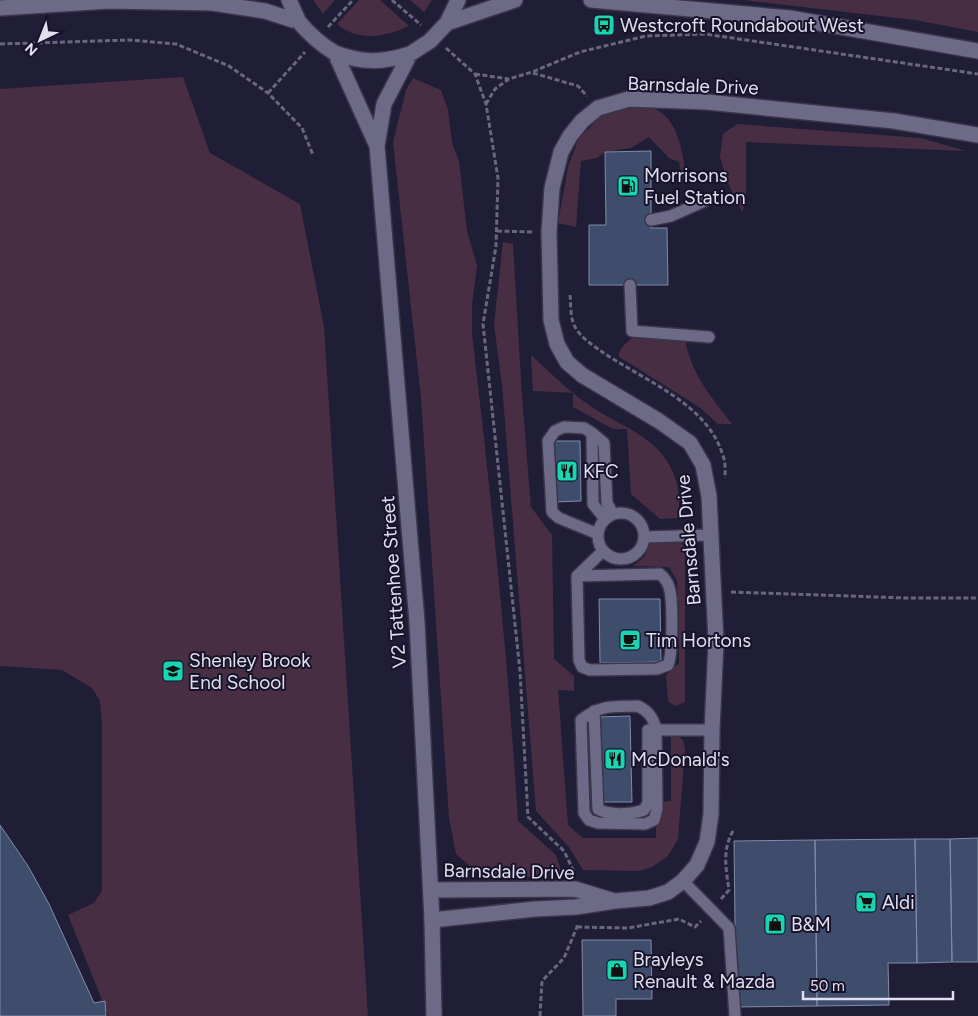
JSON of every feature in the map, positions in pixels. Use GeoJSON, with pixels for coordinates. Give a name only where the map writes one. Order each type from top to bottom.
{"type":"FeatureCollection","features":[{"type":"Feature","properties":{"kind":"street"},"geometry":{"type":"LineString","coordinates":[[288,0],[299,22],[321,45],[335,53],[353,59],[372,62],[391,60],[410,54],[430,41],[447,22],[458,0]]}},
{"type":"Feature","properties":{"kind":"street"},"geometry":{"type":"LineString","coordinates":[[447,22],[516,0]]}},
{"type":"Feature","properties":{"kind":"street"},"geometry":{"type":"LineString","coordinates":[[591,0],[790,18],[978,51]]}},
{"type":"Feature","properties":{"kind":"street"},"geometry":{"type":"LineString","coordinates":[[0,8],[109,1],[214,1],[265,11],[299,22]]}},
{"type":"Feature","properties":{"kind":"street","name":"V2 Tattenhoe Street"},"geometry":{"type":"LineString","coordinates":[[335,53],[377,146]]}},
{"type":"Feature","properties":{"kind":"street","name":"V2 Tattenhoe Street"},"geometry":{"type":"LineString","coordinates":[[410,54],[384,104],[377,146],[418,622],[431,890],[434,1016]]}},
{"type":"Feature","properties":{"kind":"street","name":"Barnsdale Drive"},"geometry":{"type":"LineString","coordinates":[[432,920],[535,909],[576,907],[650,898],[668,892],[683,881],[697,865],[707,842],[711,814],[716,642],[709,496],[703,465],[690,443],[659,421],[582,375],[568,362],[556,344],[551,320],[549,232],[552,188],[561,152],[570,136],[582,121],[598,108],[630,99],[707,102],[894,121],[978,135]]}},
{"type":"Feature","properties":{"kind":"street","name":"Barnsdale Drive"},"geometry":{"type":"LineString","coordinates":[[431,890],[575,889],[615,901]]}},
{"type":"Feature","properties":{"kind":"lane"},"geometry":{"type":"LineString","coordinates":[[651,220],[672,216],[707,200]]}},
{"type":"Feature","properties":{"kind":"lane"},"geometry":{"type":"LineString","coordinates":[[630,285],[632,331],[709,336]]}},
{"type":"Feature","properties":{"kind":"lane"},"geometry":{"type":"LineString","coordinates":[[598,534],[559,518],[552,512],[548,441],[555,431],[564,426],[584,428],[592,433],[593,504],[609,516],[627,514],[634,517],[643,529],[644,537],[642,544],[632,556],[616,559],[609,556],[600,546],[599,528],[609,516]]}},
{"type":"Feature","properties":{"kind":"lane"},"geometry":{"type":"LineString","coordinates":[[644,537],[711,535]]}},
{"type":"Feature","properties":{"kind":"lane"},"geometry":{"type":"LineString","coordinates":[[577,576],[660,574],[666,580],[670,589],[671,656],[664,668],[657,670],[590,670],[582,667],[579,660],[577,576],[603,551]]}},
{"type":"Feature","properties":{"kind":"lane"},"geometry":{"type":"LineString","coordinates":[[638,706],[646,710],[654,720],[656,729],[657,809],[654,820],[645,824],[598,823],[589,820],[584,813],[581,720],[600,708],[638,706]]}},
{"type":"Feature","properties":{"kind":"lane"},"geometry":{"type":"LineString","coordinates":[[656,729],[712,730]]}},
{"type":"Feature","properties":{"kind":"lane"},"geometry":{"type":"LineString","coordinates":[[683,881],[729,928],[735,1016]]}},
{"type":"Feature","properties":{"kind":"path"},"geometry":{"type":"LineString","coordinates":[[486,104],[495,89],[509,79],[532,72],[580,52],[646,36],[704,34],[978,74]]}},
{"type":"Feature","properties":{"kind":"path"},"geometry":{"type":"LineString","coordinates":[[0,44],[130,40],[176,44],[229,66],[268,94],[302,128],[313,155]]}},
{"type":"Feature","properties":{"kind":"path"},"geometry":{"type":"LineString","coordinates":[[532,72],[578,86],[598,108]]}},
{"type":"Feature","properties":{"kind":"path"},"geometry":{"type":"LineString","coordinates":[[509,79],[475,74],[486,104],[498,178],[496,246],[483,324],[520,671],[528,817],[564,852],[574,873],[575,889]]}},
{"type":"Feature","properties":{"kind":"path"},"geometry":{"type":"LineString","coordinates":[[497,231],[549,232]]}},
{"type":"Feature","properties":{"kind":"path"},"geometry":{"type":"LineString","coordinates":[[570,291],[574,325],[588,342],[613,360],[672,394],[708,426],[717,439],[724,457],[725,480]]}},
{"type":"Feature","properties":{"kind":"path"},"geometry":{"type":"LineString","coordinates":[[726,592],[906,598],[978,598]]}},
{"type":"Feature","properties":{"kind":"path"},"geometry":{"type":"LineString","coordinates":[[540,1016],[542,981],[564,958],[577,927]]}},
{"type":"Feature","properties":{"kind":"shaded area"},"geometry":{"type":"Polygon","coordinates":[[[313,0],[335,0],[323,14],[313,0]]]}},
{"type":"Feature","properties":{"kind":"shaded area"},"geometry":{"type":"Polygon","coordinates":[[[359,0],[380,0],[409,26],[391,33],[372,36],[345,30],[337,24],[359,0]]]}},
{"type":"Feature","properties":{"kind":"shaded area"},"geometry":{"type":"Polygon","coordinates":[[[410,0],[432,0],[424,12],[410,0]]]}},
{"type":"Feature","properties":{"kind":"shaded area"},"geometry":{"type":"Polygon","coordinates":[[[743,0],[978,0],[978,32],[915,20],[743,0]]]}},
{"type":"Feature","properties":{"kind":"shaded area","name":"Shenley Brook End School"},"geometry":{"type":"Polygon","coordinates":[[[183,77],[210,153],[300,204],[324,327],[368,1016],[107,1016],[68,915],[94,903],[102,890],[102,725],[100,701],[92,688],[62,670],[0,666],[0,89],[183,77]]]}},
{"type":"Feature","properties":{"kind":"shaded area"},"geometry":{"type":"Polygon","coordinates":[[[413,78],[441,90],[448,110],[452,143],[459,161],[467,231],[477,265],[472,304],[472,333],[498,577],[518,821],[556,855],[563,876],[498,878],[479,874],[456,854],[449,818],[421,398],[393,142],[406,90],[413,78]]]}},
{"type":"Feature","properties":{"kind":"shaded area"},"geometry":{"type":"Polygon","coordinates":[[[624,108],[652,108],[663,114],[670,121],[678,139],[686,177],[683,182],[679,162],[669,158],[649,137],[631,148],[605,152],[597,158],[581,161],[576,227],[558,223],[568,167],[579,138],[600,117],[624,108]]]}},
{"type":"Feature","properties":{"kind":"shaded area"},"geometry":{"type":"Polygon","coordinates":[[[737,124],[921,138],[966,151],[746,142],[746,201],[742,212],[726,179],[720,156],[723,134],[737,124]]]}},
{"type":"Feature","properties":{"kind":"shaded area"},"geometry":{"type":"Polygon","coordinates":[[[503,242],[513,244],[531,507],[552,535],[554,659],[574,676],[574,691],[558,690],[568,825],[583,838],[656,838],[656,820],[660,802],[671,801],[671,732],[683,740],[685,749],[678,839],[668,856],[652,867],[639,871],[583,870],[569,847],[536,811],[502,385],[494,325],[503,242]]]}},
{"type":"Feature","properties":{"kind":"shaded area"},"geometry":{"type":"Polygon","coordinates":[[[632,338],[685,340],[697,375],[732,424],[718,424],[699,407],[618,356],[621,348],[632,338]]]}},
{"type":"Feature","properties":{"kind":"shaded area"},"geometry":{"type":"Polygon","coordinates":[[[531,355],[558,380],[573,393],[533,391],[531,355]]]}},
{"type":"Feature","properties":{"kind":"shaded area"},"geometry":{"type":"Polygon","coordinates":[[[573,393],[599,412],[640,435],[662,455],[671,468],[677,484],[679,518],[660,519],[631,494],[627,429],[613,429],[573,407],[573,393]]]}},
{"type":"Feature","properties":{"kind":"shaded area"},"geometry":{"type":"Polygon","coordinates":[[[679,541],[685,548],[685,702],[675,706],[668,701],[666,675],[679,663],[677,581],[669,567],[633,566],[645,556],[648,543],[679,541]]]}},
{"type":"Feature","properties":{"kind":"building","name":"Morrisons Fuel Station"},"geometry":{"type":"Polygon","coordinates":[[[651,151],[651,228],[667,228],[668,285],[589,285],[589,225],[606,225],[605,152],[651,151]]]}},
{"type":"Feature","properties":{"kind":"building","name":"KFC"},"geometry":{"type":"Polygon","coordinates":[[[553,441],[580,441],[581,501],[555,502],[553,441]]]}},
{"type":"Feature","properties":{"kind":"building","name":"Tim Hortons"},"geometry":{"type":"Polygon","coordinates":[[[599,599],[660,599],[661,662],[600,663],[599,599]]]}},
{"type":"Feature","properties":{"kind":"building","name":"McDonald's"},"geometry":{"type":"Polygon","coordinates":[[[630,716],[632,802],[600,802],[598,717],[630,716]]]}},
{"type":"Feature","properties":{"kind":"building"},"geometry":{"type":"Polygon","coordinates":[[[0,825],[28,866],[49,904],[94,1003],[105,1001],[106,1016],[0,1016],[0,825]]]}},
{"type":"Feature","properties":{"kind":"building"},"geometry":{"type":"Polygon","coordinates":[[[978,838],[978,962],[952,962],[950,839],[978,838]]]}},
{"type":"Feature","properties":{"kind":"building","name":"Aldi"},"geometry":{"type":"Polygon","coordinates":[[[915,839],[917,963],[888,963],[889,1005],[817,1006],[815,840],[915,839]]]}},
{"type":"Feature","properties":{"kind":"building"},"geometry":{"type":"Polygon","coordinates":[[[915,839],[950,839],[952,962],[917,963],[915,839]]]}},
{"type":"Feature","properties":{"kind":"building","name":"B&M"},"geometry":{"type":"Polygon","coordinates":[[[815,840],[817,1006],[736,1007],[734,841],[815,840]]]}},
{"type":"Feature","properties":{"kind":"building","name":"Brayleys Renault & Mazda"},"geometry":{"type":"Polygon","coordinates":[[[582,940],[651,940],[652,999],[616,999],[616,1016],[583,1016],[582,940]]]}},
{"type":"Feature","properties":{"kind":"place","name":"Westcroft Roundabout West"},"geometry":{"type":"Point","coordinates":[604,25]}},
{"type":"Feature","properties":{"kind":"place","name":"Morrisons Fuel Station"},"geometry":{"type":"Point","coordinates":[628,186]}},
{"type":"Feature","properties":{"kind":"place","name":"KFC"},"geometry":{"type":"Point","coordinates":[567,471]}},
{"type":"Feature","properties":{"kind":"place","name":"Tim Hortons"},"geometry":{"type":"Point","coordinates":[630,640]}},
{"type":"Feature","properties":{"kind":"place","name":"Shenley Brook End School"},"geometry":{"type":"Point","coordinates":[173,671]}},
{"type":"Feature","properties":{"kind":"place","name":"McDonald's"},"geometry":{"type":"Point","coordinates":[615,759]}},
{"type":"Feature","properties":{"kind":"place","name":"Aldi"},"geometry":{"type":"Point","coordinates":[866,902]}},
{"type":"Feature","properties":{"kind":"place","name":"B&M"},"geometry":{"type":"Point","coordinates":[775,924]}},
{"type":"Feature","properties":{"kind":"place","name":"Brayleys Renault & Mazda"},"geometry":{"type":"Point","coordinates":[617,970]}}]}
